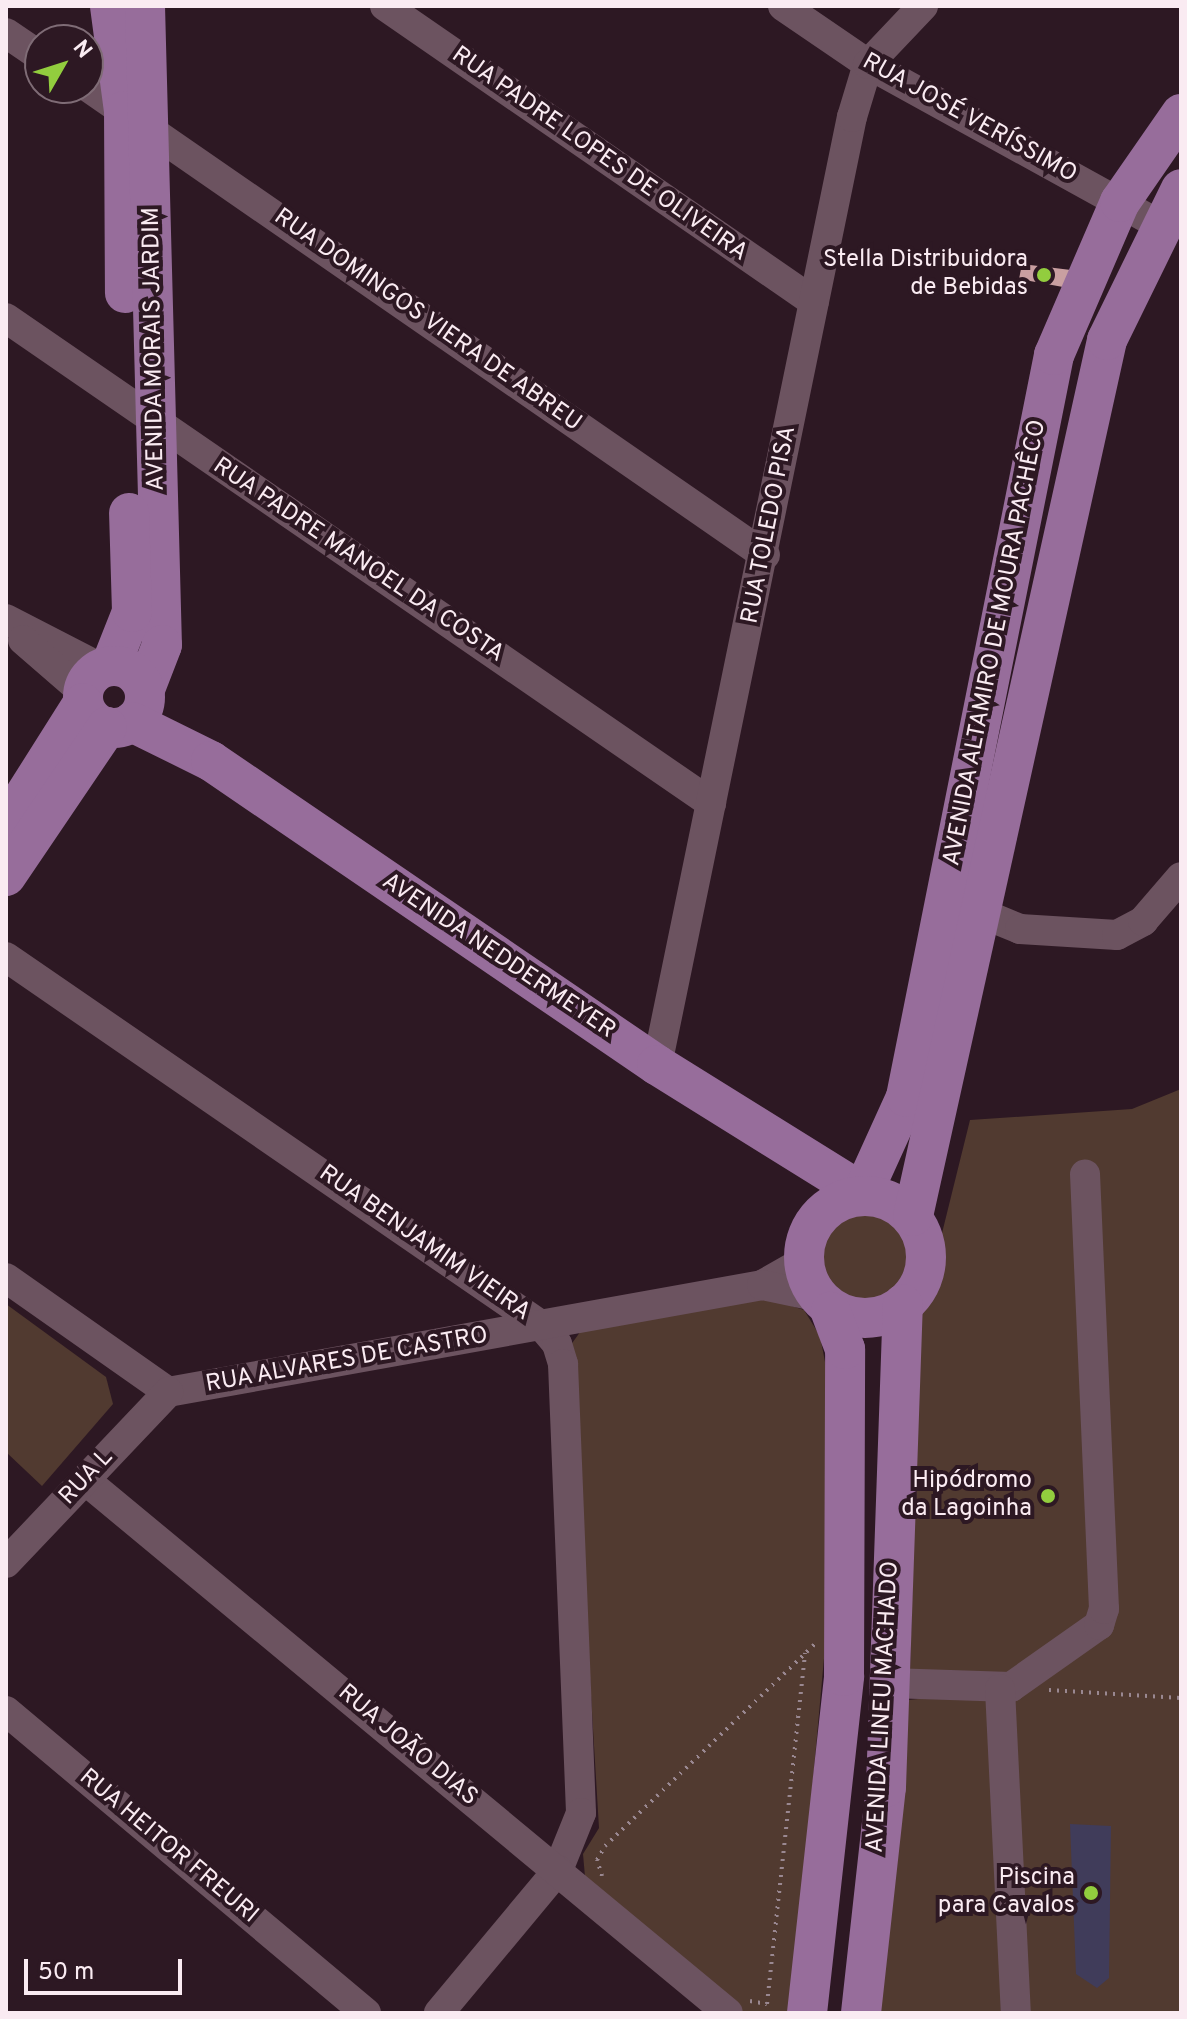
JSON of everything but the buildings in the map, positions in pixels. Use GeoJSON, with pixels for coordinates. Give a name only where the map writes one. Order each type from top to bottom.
{"type":"FeatureCollection","features":[{"type":"Feature","properties":{"kind":"main road","name":"AVENIDA MORAIS JARDIM"},"geometry":{"type":"LineString","coordinates":[[110,6],[138,121]]}},
{"type":"Feature","properties":{"kind":"main road","name":"AVENIDA MORAIS JARDIM"},"geometry":{"type":"LineString","coordinates":[[113,696],[162,645],[140,410],[138,121],[145,6]]}},
{"type":"Feature","properties":{"kind":"main road","name":"AVENIDA ALTAMIRO DE MOURA PACHÊCO"},"geometry":{"type":"LineString","coordinates":[[862,1192],[906,1097],[1054,355],[1120,202],[1181,114]]}},
{"type":"Feature","properties":{"kind":"main road","name":"AVENIDA ALTAMIRO DE MOURA PACHÊCO"},"geometry":{"type":"LineString","coordinates":[[913,1216],[1107,340],[1160,225],[1181,189]]}},
{"type":"Feature","properties":{"kind":"main road","name":"AVENIDA NEDDERMEYER"},"geometry":{"type":"LineString","coordinates":[[113,696],[657,1065],[788,1150],[862,1192]]}},
{"type":"Feature","properties":{"kind":"main road"},"geometry":{"type":"LineString","coordinates":[[6,825],[113,696]]}},
{"type":"Feature","properties":{"kind":"main road"},"geometry":{"type":"LineString","coordinates":[[6,876],[113,696]]}},
{"type":"Feature","properties":{"kind":"main road"},"geometry":{"type":"LineString","coordinates":[[788,1150],[821,1216],[818,1289],[876,1320],[903,1304],[922,1260],[913,1216],[882,1194],[862,1192],[821,1216]]}},
{"type":"Feature","properties":{"kind":"main road","name":"AVENIDA LINEU MACHADO"},"geometry":{"type":"LineString","coordinates":[[807,2013],[844,1676],[846,1614],[845,1349],[818,1289]]}},
{"type":"Feature","properties":{"kind":"main road","name":"AVENIDA LINEU MACHADO"},"geometry":{"type":"LineString","coordinates":[[861,2013],[889,1683],[903,1304]]}},
{"type":"Feature","properties":{"kind":"main road"},"geometry":{"type":"LineString","coordinates":[[844,1676],[889,1683]]}},
{"type":"Feature","properties":{"kind":"street","name":"RUA PADRE LOPES DE OLIVEIRA"},"geometry":{"type":"LineString","coordinates":[[385,6],[814,302]]}},
{"type":"Feature","properties":{"kind":"street","name":"RUA JOSÉ VERÍSSIMO"},"geometry":{"type":"LineString","coordinates":[[783,6],[868,64],[1160,225]]}},
{"type":"Feature","properties":{"kind":"street"},"geometry":{"type":"LineString","coordinates":[[868,64],[923,6]]}},
{"type":"Feature","properties":{"kind":"street"},"geometry":{"type":"LineString","coordinates":[[6,33],[24,45]]}},
{"type":"Feature","properties":{"kind":"street","name":"RUA TOLEDO PISA"},"geometry":{"type":"LineString","coordinates":[[657,1065],[765,555],[814,302],[868,64]]}},
{"type":"Feature","properties":{"kind":"street","name":"RUA DOMINGOS VIERA DE ABREU"},"geometry":{"type":"LineString","coordinates":[[104,98],[765,555]]}},
{"type":"Feature","properties":{"kind":"street","name":"RUA PADRE MANOEL DA COSTA"},"geometry":{"type":"LineString","coordinates":[[6,318],[711,803]]}},
{"type":"Feature","properties":{"kind":"street","name":"AVENIDA NEDDERMEYER"},"geometry":{"type":"LineString","coordinates":[[6,619],[113,696]]}},
{"type":"Feature","properties":{"kind":"street","name":"AVENIDA NEDDERMEYER"},"geometry":{"type":"LineString","coordinates":[[6,626],[113,696]]}},
{"type":"Feature","properties":{"kind":"street"},"geometry":{"type":"LineString","coordinates":[[981,913],[1020,929],[1117,935],[1143,921],[1181,877]]}},
{"type":"Feature","properties":{"kind":"street","name":"RUA BENJAMIM VIEIRA"},"geometry":{"type":"LineString","coordinates":[[6,957],[542,1326],[563,1364],[581,1813],[558,1870],[439,2013]]}},
{"type":"Feature","properties":{"kind":"street"},"geometry":{"type":"LineString","coordinates":[[889,1683],[1005,1688],[1087,1637],[1104,1609],[1085,1174]]}},
{"type":"Feature","properties":{"kind":"street"},"geometry":{"type":"LineString","coordinates":[[6,1278],[168,1392]]}},
{"type":"Feature","properties":{"kind":"street","name":"RUA ALVARES DE CASTRO"},"geometry":{"type":"LineString","coordinates":[[168,1392],[762,1285],[818,1289]]}},
{"type":"Feature","properties":{"kind":"street","name":"RUA L"},"geometry":{"type":"LineString","coordinates":[[6,1563],[168,1392]]}},
{"type":"Feature","properties":{"kind":"street","name":"RUA JOÃO DIAS"},"geometry":{"type":"LineString","coordinates":[[85,1480],[558,1870],[735,2006]]}},
{"type":"Feature","properties":{"kind":"street"},"geometry":{"type":"LineString","coordinates":[[1005,1688],[1016,2013]]}},
{"type":"Feature","properties":{"kind":"street","name":"RUA HEITOR FREURI"},"geometry":{"type":"LineString","coordinates":[[6,1711],[366,2013]]}},
{"type":"Feature","properties":{"kind":"path"},"geometry":{"type":"LineString","coordinates":[[609,1887],[597,1860],[605,1846],[846,1614]]}},
{"type":"Feature","properties":{"kind":"path"},"geometry":{"type":"LineString","coordinates":[[735,2006],[767,2004],[805,1653]]}},
{"type":"Feature","properties":{"kind":"path"},"geometry":{"type":"LineString","coordinates":[[1005,1688],[1181,1698]]}},
{"type":"Feature","properties":{"kind":"shaded area","name":"Hipódromo da Lagoinha"},"geometry":{"type":"Polygon","coordinates":[[[1181,1089],[1181,2013],[870,2013],[908,1700],[928,1698],[910,1670],[920,1322],[970,1120],[1132,1109],[1181,1089]]]}},
{"type":"Feature","properties":{"kind":"shaded area"},"geometry":{"type":"Polygon","coordinates":[[[877,1199],[910,1227],[912,1250],[897,1298],[874,1312],[845,1313],[816,1290],[812,1256],[831,1214],[877,1199]]]}},
{"type":"Feature","properties":{"kind":"shaded area"},"geometry":{"type":"Polygon","coordinates":[[[767,1298],[804,1310],[820,1336],[826,1367],[826,1636],[792,2013],[734,2013],[586,1888],[583,1854],[599,1828],[570,1346],[583,1328],[767,1298]]]}},
{"type":"Feature","properties":{"kind":"shaded area"},"geometry":{"type":"Polygon","coordinates":[[[6,1304],[106,1377],[113,1404],[42,1486],[6,1452],[6,1304]]]}},
{"type":"Feature","properties":{"kind":"shaded area","name":"Piscina para Cavalos"},"geometry":{"type":"Polygon","coordinates":[[[1070,1824],[1111,1826],[1109,1978],[1097,1988],[1076,1974],[1070,1824]]]}},
{"type":"Feature","properties":{"kind":"place","name":"Stella Distribuidora de Bebidas"},"geometry":{"type":"Point","coordinates":[1044,275]}},
{"type":"Feature","properties":{"kind":"place","name":"Hipódromo da Lagoinha"},"geometry":{"type":"Point","coordinates":[1048,1496]}},
{"type":"Feature","properties":{"kind":"place","name":"Piscina para Cavalos"},"geometry":{"type":"Point","coordinates":[1091,1893]}}]}
